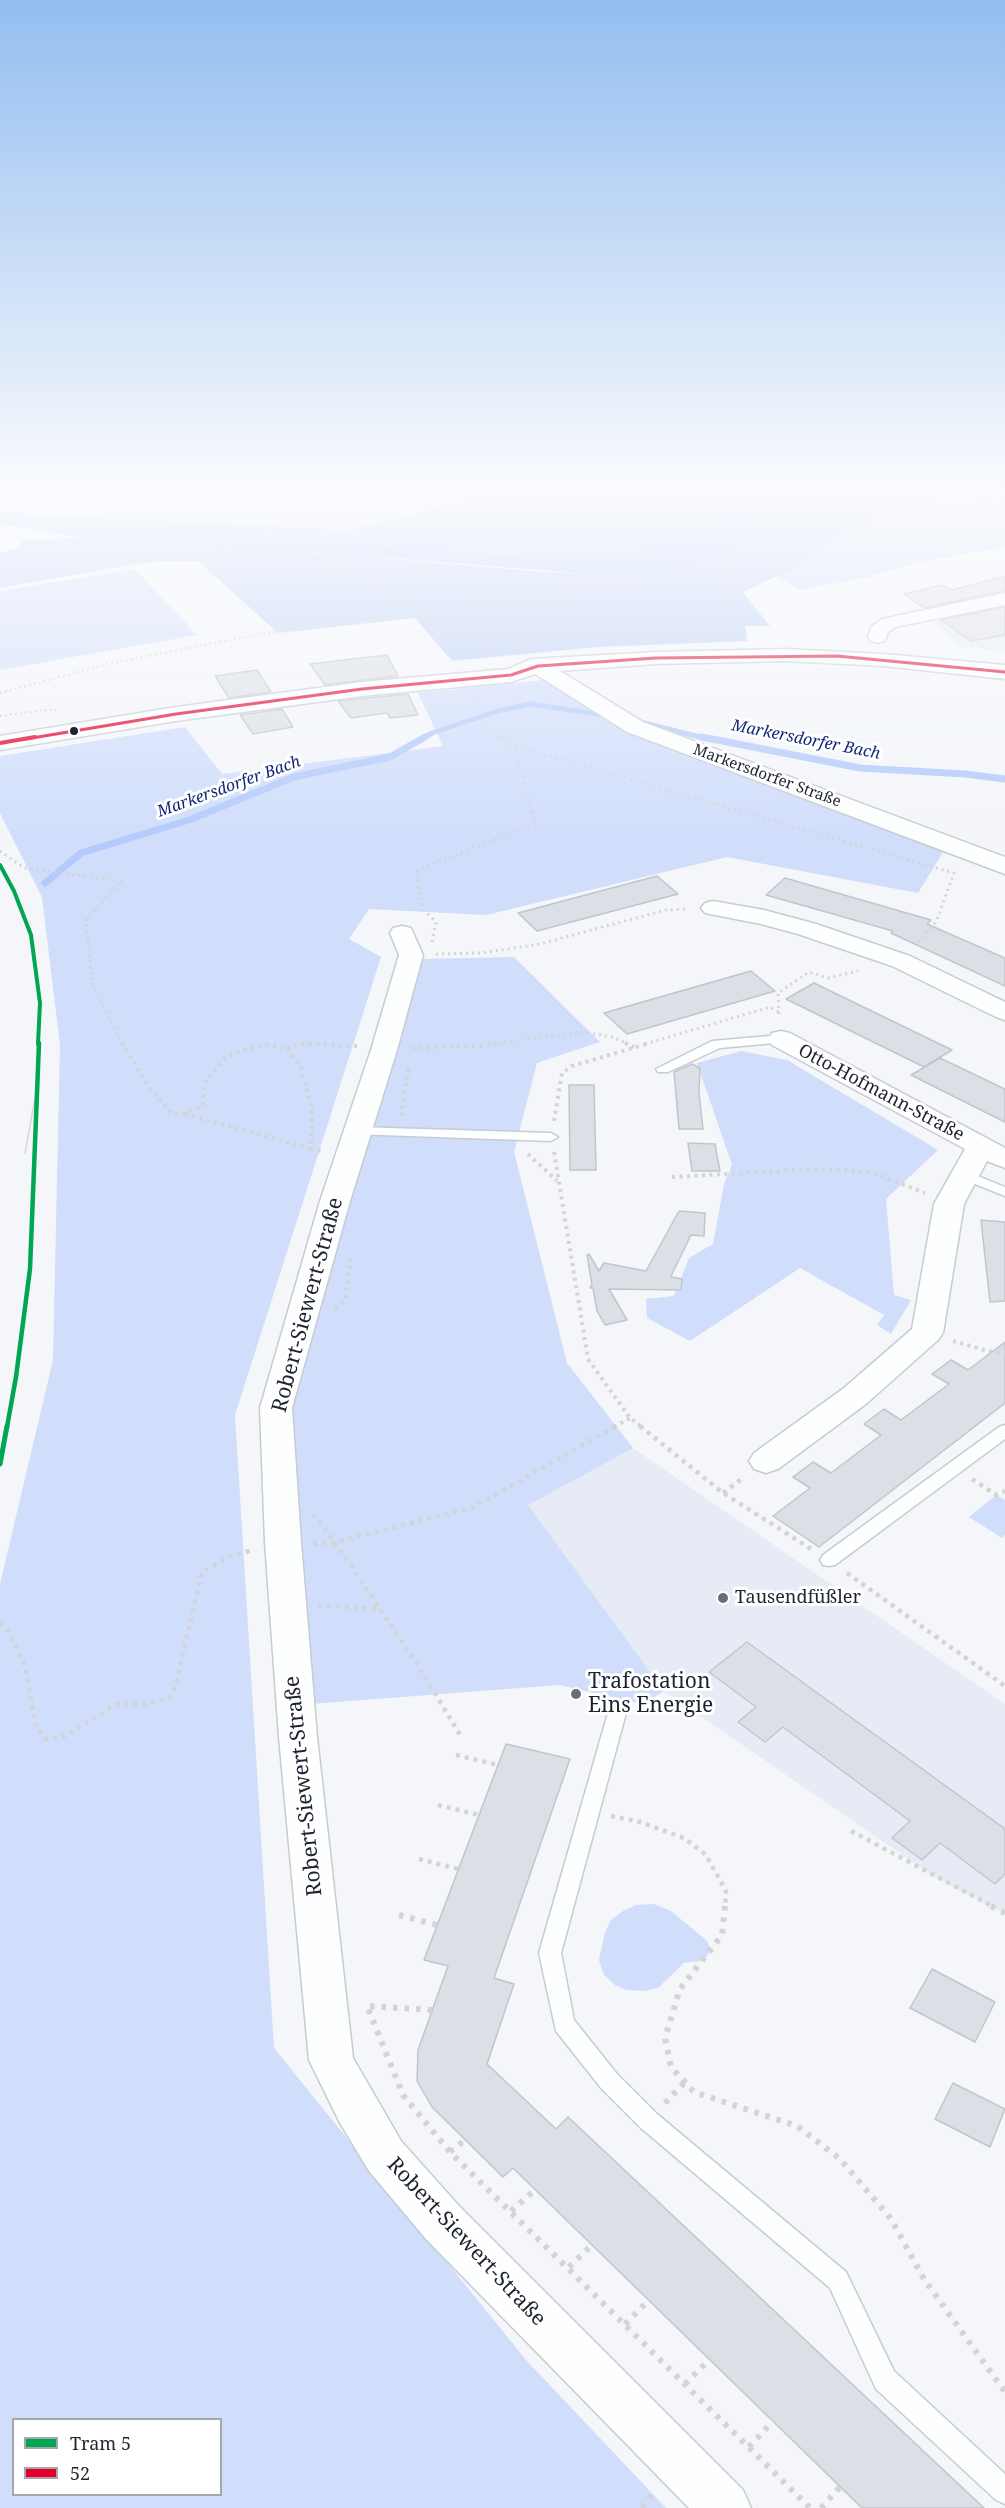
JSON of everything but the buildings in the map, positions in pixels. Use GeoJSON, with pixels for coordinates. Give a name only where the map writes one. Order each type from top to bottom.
{"type":"FeatureCollection","features":[{"type":"Feature","properties":{"kind":"main road"},"geometry":{"type":"LineString","coordinates":[[0,731],[361,677],[503,664],[538,666],[656,658],[785,655],[884,660],[1005,672]]}},
{"type":"Feature","properties":{"kind":"main road"},"geometry":{"type":"LineString","coordinates":[[0,743],[176,714],[362,688],[511,675],[538,666]]}},
{"type":"Feature","properties":{"kind":"main road","name":"Markersdorfer Straße"},"geometry":{"type":"LineString","coordinates":[[538,666],[635,727],[1005,866]]}},
{"type":"Feature","properties":{"kind":"street"},"geometry":{"type":"LineString","coordinates":[[878,637],[879,630],[889,623],[947,611]]}},
{"type":"Feature","properties":{"kind":"street"},"geometry":{"type":"LineString","coordinates":[[713,908],[764,917],[807,929],[901,961],[1005,1012]]}},
{"type":"Feature","properties":{"kind":"street","name":"Robert-Siewert-Straße"},"geometry":{"type":"LineString","coordinates":[[414,948],[403,1044],[353,1144],[276,1408],[297,1543],[298,1737],[331,2060],[385,2156],[443,2223],[725,2508]]}},
{"type":"Feature","properties":{"kind":"street","name":"Otto-Hofmann-Straße"},"geometry":{"type":"LineString","coordinates":[[781,1039],[993,1153],[965,1175],[949,1204],[927,1333]]}},
{"type":"Feature","properties":{"kind":"street"},"geometry":{"type":"LineString","coordinates":[[766,1461],[855,1396],[927,1333]]}},
{"type":"Feature","properties":{"kind":"lane"},"geometry":{"type":"LineString","coordinates":[[663,1069],[717,1044],[781,1039]]}},
{"type":"Feature","properties":{"kind":"lane"},"geometry":{"type":"LineString","coordinates":[[353,1144],[399,1133],[551,1137]]}},
{"type":"Feature","properties":{"kind":"lane"},"geometry":{"type":"LineString","coordinates":[[965,1175],[1005,1192]]}},
{"type":"Feature","properties":{"kind":"lane"},"geometry":{"type":"LineString","coordinates":[[829,1560],[1005,1431]]}},
{"type":"Feature","properties":{"kind":"lane"},"geometry":{"type":"LineString","coordinates":[[617,1713],[550,1953],[564,2024],[609,2081],[649,2121],[838,2280],[885,2380],[1005,2491]]}},
{"type":"Feature","properties":{"kind":"path"},"geometry":{"type":"LineString","coordinates":[[417,611],[479,644],[503,664]]}},
{"type":"Feature","properties":{"kind":"path"},"geometry":{"type":"LineString","coordinates":[[0,693],[112,663],[265,633],[445,611]]}},
{"type":"Feature","properties":{"kind":"path"},"geometry":{"type":"LineString","coordinates":[[479,644],[529,611]]}},
{"type":"Feature","properties":{"kind":"path"},"geometry":{"type":"LineString","coordinates":[[725,611],[731,645]]}},
{"type":"Feature","properties":{"kind":"path"},"geometry":{"type":"LineString","coordinates":[[470,679],[486,730],[514,746],[954,873],[936,922],[901,961],[828,978],[809,972],[778,993],[781,1039]]}},
{"type":"Feature","properties":{"kind":"path"},"geometry":{"type":"LineString","coordinates":[[0,716],[54,709],[68,722]]}},
{"type":"Feature","properties":{"kind":"path"},"geometry":{"type":"LineString","coordinates":[[414,948],[436,921],[423,909],[416,871],[535,823],[514,746]]}},
{"type":"Feature","properties":{"kind":"path"},"geometry":{"type":"LineString","coordinates":[[0,851],[24,868],[122,881],[86,919],[92,982],[115,1032],[152,1090],[171,1113],[185,1114],[311,1149],[353,1144]]}},
{"type":"Feature","properties":{"kind":"path"},"geometry":{"type":"LineString","coordinates":[[414,948],[482,953],[528,946],[665,910],[713,908]]}},
{"type":"Feature","properties":{"kind":"path"},"geometry":{"type":"LineString","coordinates":[[779,1012],[770,1007],[572,1066],[562,1073],[551,1137],[588,1359],[630,1418],[723,1492],[829,1560],[1005,1686]]}},
{"type":"Feature","properties":{"kind":"path"},"geometry":{"type":"LineString","coordinates":[[185,1114],[202,1107],[207,1080],[226,1057],[257,1047],[286,1048],[303,1044],[479,1046],[582,1032],[612,1037],[634,1047]]}},
{"type":"Feature","properties":{"kind":"path"},"geometry":{"type":"LineString","coordinates":[[399,1133],[403,1044]]}},
{"type":"Feature","properties":{"kind":"path"},"geometry":{"type":"LineString","coordinates":[[286,1048],[301,1068],[312,1109],[311,1149]]}},
{"type":"Feature","properties":{"kind":"path"},"geometry":{"type":"LineString","coordinates":[[672,1177],[818,1169],[871,1173],[949,1204]]}},
{"type":"Feature","properties":{"kind":"path"},"geometry":{"type":"LineString","coordinates":[[327,1314],[345,1301],[351,1255]]}},
{"type":"Feature","properties":{"kind":"path"},"geometry":{"type":"LineString","coordinates":[[927,1333],[988,1351],[1005,1353]]}},
{"type":"Feature","properties":{"kind":"path"},"geometry":{"type":"LineString","coordinates":[[0,1623],[8,1632],[26,1669],[35,1724],[45,1739],[61,1738],[117,1704],[146,1704],[169,1698],[174,1692],[202,1572],[233,1555],[297,1543],[335,1542],[472,1508],[630,1418]]}},
{"type":"Feature","properties":{"kind":"path"},"geometry":{"type":"LineString","coordinates":[[956,1468],[996,1495],[1005,1491]]}},
{"type":"Feature","properties":{"kind":"path"},"geometry":{"type":"LineString","coordinates":[[309,1511],[335,1542],[462,1738]]}},
{"type":"Feature","properties":{"kind":"path"},"geometry":{"type":"LineString","coordinates":[[315,1605],[380,1609]]}},
{"type":"Feature","properties":{"kind":"path"},"geometry":{"type":"LineString","coordinates":[[456,1755],[498,1765]]}},
{"type":"Feature","properties":{"kind":"path"},"geometry":{"type":"LineString","coordinates":[[438,1805],[479,1815]]}},
{"type":"Feature","properties":{"kind":"path"},"geometry":{"type":"LineString","coordinates":[[590,1812],[640,1822],[684,1838],[706,1855],[726,1891],[722,1935],[680,1989],[665,2038],[671,2067],[694,2092],[797,2126],[840,2159],[891,2219],[924,2279],[976,2355],[1005,2391]]}},
{"type":"Feature","properties":{"kind":"path"},"geometry":{"type":"LineString","coordinates":[[851,1831],[1005,1913]]}},
{"type":"Feature","properties":{"kind":"path"},"geometry":{"type":"LineString","coordinates":[[419,1859],[458,1869]]}},
{"type":"Feature","properties":{"kind":"path"},"geometry":{"type":"LineString","coordinates":[[399,1915],[437,1925]]}},
{"type":"Feature","properties":{"kind":"path"},"geometry":{"type":"LineString","coordinates":[[432,2010],[367,2006],[403,2096],[450,2152],[810,2508]]}},
{"type":"Feature","properties":{"kind":"path"},"geometry":{"type":"LineString","coordinates":[[450,2152],[465,2139]]}},
{"type":"Feature","properties":{"kind":"path"},"geometry":{"type":"LineString","coordinates":[[511,2211],[536,2189]]}},
{"type":"Feature","properties":{"kind":"path"},"geometry":{"type":"LineString","coordinates":[[568,2267],[592,2245]]}},
{"type":"Feature","properties":{"kind":"path"},"geometry":{"type":"LineString","coordinates":[[625,2324],[649,2300]]}},
{"type":"Feature","properties":{"kind":"path"},"geometry":{"type":"LineString","coordinates":[[686,2384],[709,2360]]}},
{"type":"Feature","properties":{"kind":"path"},"geometry":{"type":"LineString","coordinates":[[749,2447],[773,2421]]}},
{"type":"Feature","properties":{"kind":"path"},"geometry":{"type":"LineString","coordinates":[[821,2508],[840,2487]]}},
{"type":"Feature","properties":{"kind":"shaded area"},"geometry":{"type":"Polygon","coordinates":[[[0,611],[174,611],[197,635],[0,670],[0,611]]]}},
{"type":"Feature","properties":{"kind":"shaded area"},"geometry":{"type":"Polygon","coordinates":[[[254,611],[758,611],[770,626],[745,626],[747,641],[597,647],[452,661],[415,618],[278,633],[254,611]]]}},
{"type":"Feature","properties":{"kind":"shaded area"},"geometry":{"type":"Polygon","coordinates":[[[983,611],[1005,611],[1005,652],[956,646],[936,622],[983,611]]]}},
{"type":"Feature","properties":{"kind":"shaded area"},"geometry":{"type":"Polygon","coordinates":[[[544,680],[628,731],[945,849],[918,893],[727,857],[486,915],[369,909],[349,939],[381,957],[235,1415],[274,2048],[526,2360],[666,2508],[0,2508],[0,1584],[53,1360],[60,1045],[42,897],[0,813],[0,756],[185,727],[222,774],[443,746],[418,693],[544,680]]]}},
{"type":"Feature","properties":{"kind":"shaded area"},"geometry":{"type":"Polygon","coordinates":[[[514,957],[600,1042],[537,1063],[514,1152],[567,1363],[633,1448],[528,1505],[664,1691],[643,1704],[559,1685],[310,1704],[291,1401],[422,959],[514,957]]]}},
{"type":"Feature","properties":{"kind":"shaded area"},"geometry":{"type":"Polygon","coordinates":[[[741,1051],[787,1060],[938,1150],[886,1199],[894,1295],[911,1300],[891,1334],[877,1325],[884,1315],[800,1268],[690,1341],[647,1318],[646,1299],[674,1296],[689,1258],[713,1244],[724,1184],[732,1165],[697,1063],[741,1051]]]}},
{"type":"Feature","properties":{"kind":"shaded area","name":"Tausendfüßler"},"geometry":{"type":"Polygon","coordinates":[[[633,1448],[1005,1704],[1005,1914],[933,1876],[664,1691],[527,1504],[633,1448]]]}},
{"type":"Feature","properties":{"kind":"shaded area"},"geometry":{"type":"Polygon","coordinates":[[[996,1495],[1005,1500],[1005,1535],[1002,1538],[969,1517],[996,1495]]]}},
{"type":"Feature","properties":{"kind":"shaded area"},"geometry":{"type":"Polygon","coordinates":[[[654,1904],[671,1911],[707,1941],[711,1950],[703,1961],[684,1963],[658,1988],[644,1991],[626,1990],[615,1985],[604,1975],[599,1960],[605,1932],[611,1920],[623,1911],[636,1905],[654,1904]]]}},
{"type":"Feature","properties":{"kind":"waterway","name":"Markersdorfer Bach"},"geometry":{"type":"LineString","coordinates":[[422,739],[432,733],[497,711],[530,704],[604,715]]}},
{"type":"Feature","properties":{"kind":"waterway","name":"Markersdorfer Bach"},"geometry":{"type":"LineString","coordinates":[[640,722],[708,739]]}},
{"type":"Feature","properties":{"kind":"waterway","name":"Markersdorfer Bach"},"geometry":{"type":"LineString","coordinates":[[45,883],[81,853],[189,820],[294,777],[390,757],[425,737]]}},
{"type":"Feature","properties":{"kind":"waterway","name":"Markersdorfer Bach"},"geometry":{"type":"LineString","coordinates":[[702,737],[860,768],[965,774],[1005,779]]}},
{"type":"Feature","properties":{"kind":"tram line","name":"5"},"geometry":{"type":"LineString","coordinates":[[0,865],[14,891],[31,935],[40,1003],[30,1269],[16,1377],[0,1464]]}},
{"type":"Feature","properties":{"kind":"tram line"},"geometry":{"type":"LineString","coordinates":[[25,1153],[38,1082]]}},
{"type":"Feature","properties":{"kind":"transit line","name":"52"},"geometry":{"type":"LineString","coordinates":[[0,743],[176,714],[362,689],[511,675],[538,666],[656,658],[837,656],[1005,672]]}},
{"type":"Feature","properties":{"kind":"place","name":"Tausendfüßler"},"geometry":{"type":"Point","coordinates":[723,1598]}},
{"type":"Feature","properties":{"kind":"place","name":"Trafostation Eins Energie"},"geometry":{"type":"Point","coordinates":[576,1694]}}]}
